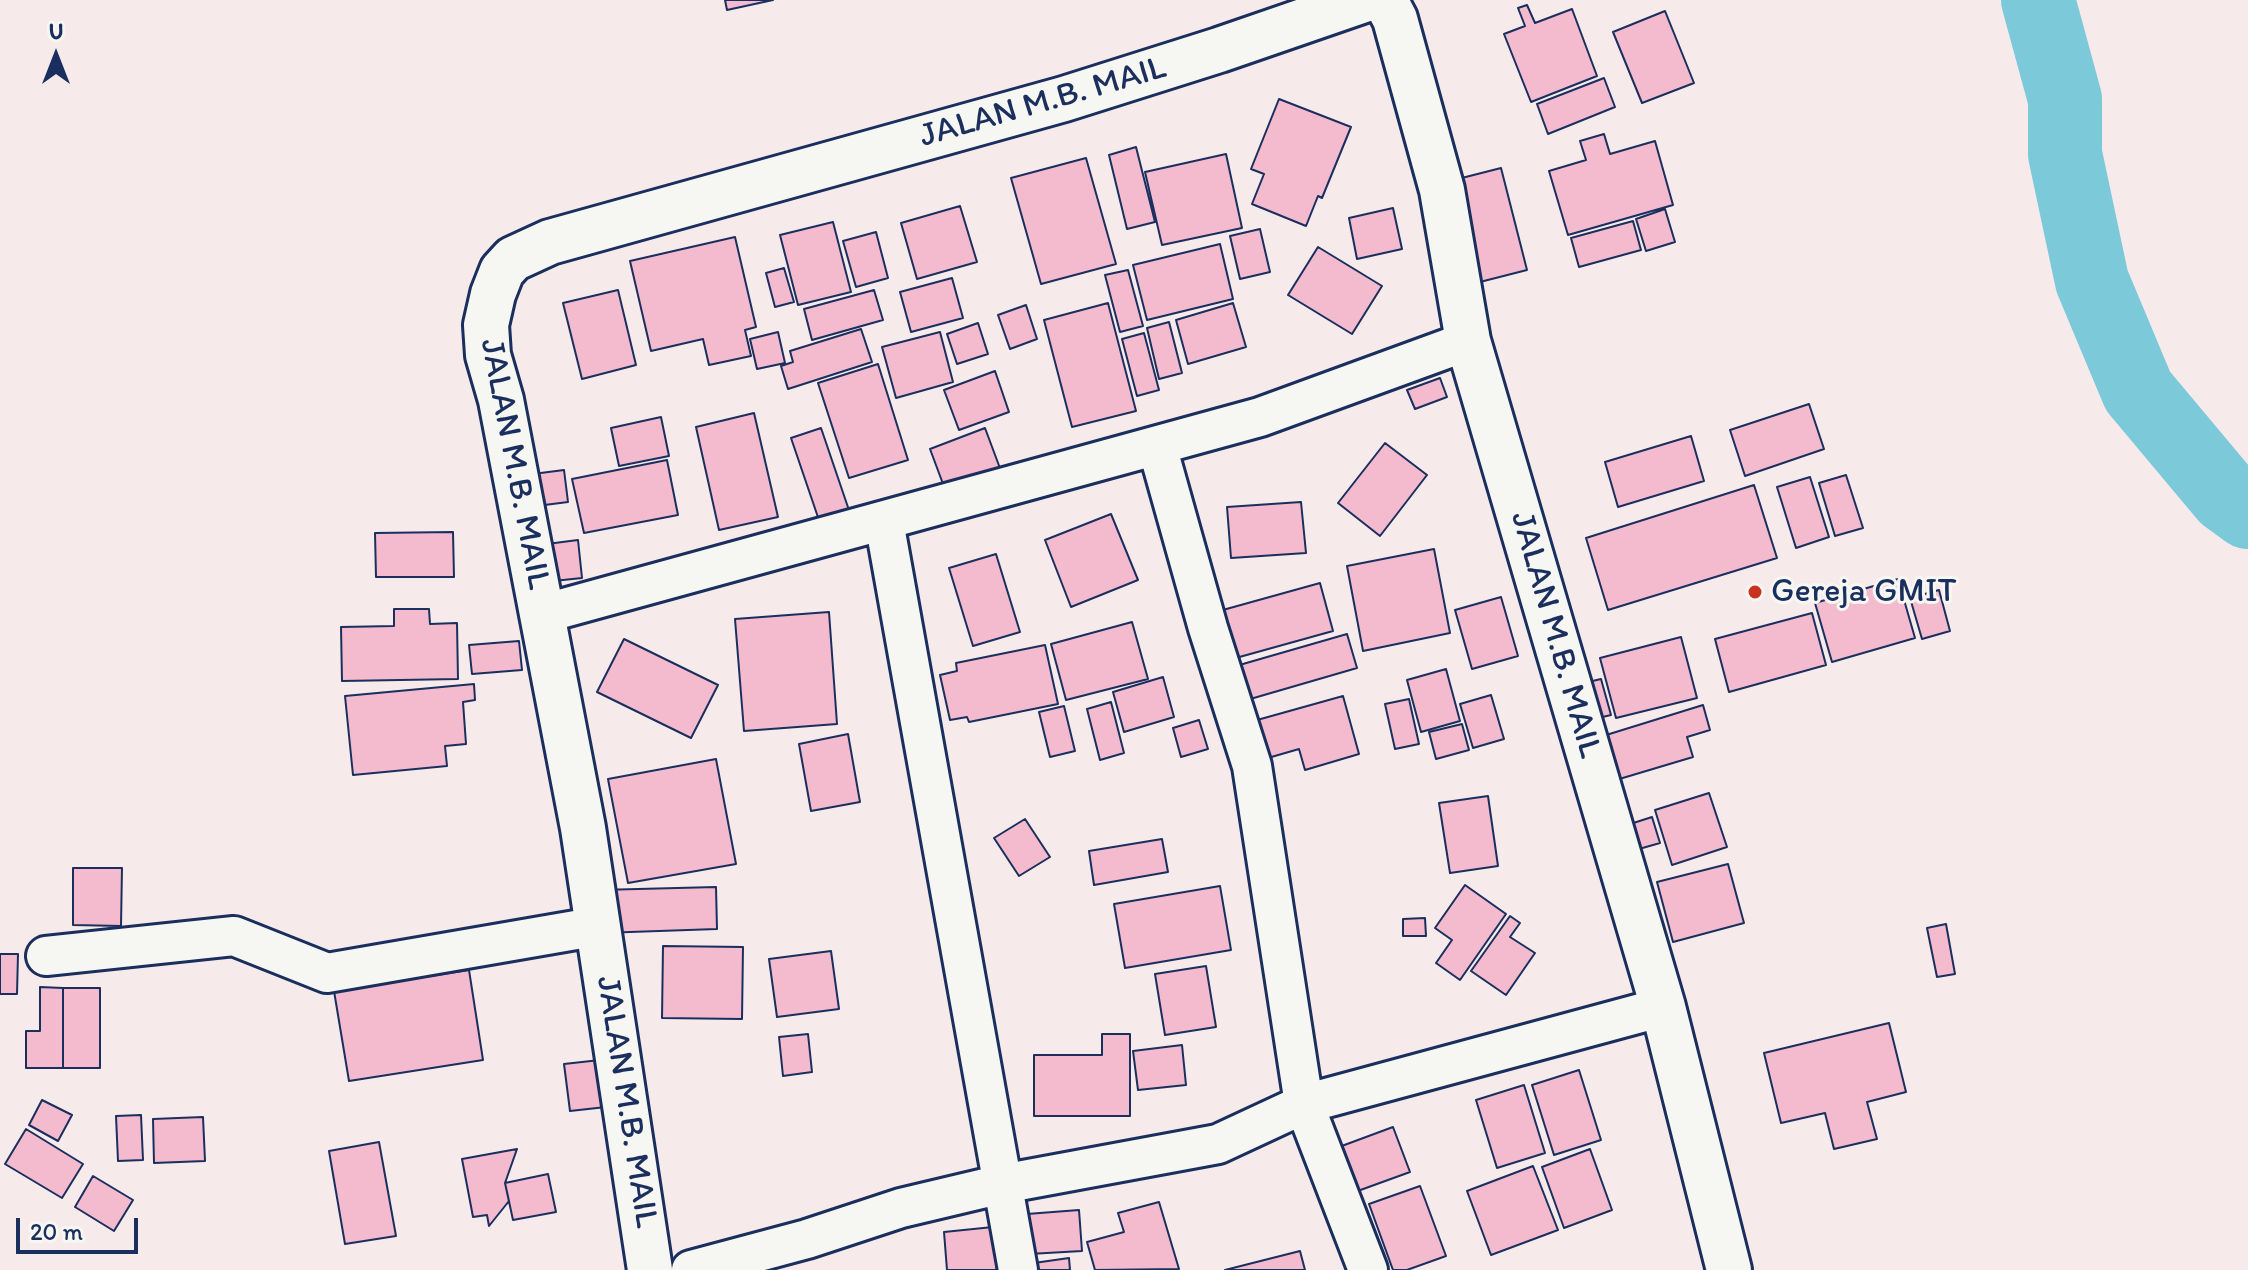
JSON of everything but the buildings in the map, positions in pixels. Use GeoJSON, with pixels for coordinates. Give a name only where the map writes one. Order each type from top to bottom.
{"type":"FeatureCollection","features":[{"type":"Feature","properties":{"kind":"street","name":"JALAN M.B. MAIL"},"geometry":{"type":"LineString","coordinates":[[650,1270],[583,828],[501,400],[488,355],[486,325],[502,271],[513,259],[550,242],[1064,99],[1364,0]]}},
{"type":"Feature","properties":{"kind":"street","name":"JALAN M.B. MAIL"},"geometry":{"type":"LineString","coordinates":[[1385,0],[1395,19],[1442,190],[1468,341],[1663,1007],[1729,1270]]}},
{"type":"Feature","properties":{"kind":"street"},"geometry":{"type":"LineString","coordinates":[[542,614],[1260,417],[1468,341]]}},
{"type":"Feature","properties":{"kind":"street"},"geometry":{"type":"LineString","coordinates":[[1157,446],[1208,628],[1252,766],[1304,1104],[1368,1270]]}},
{"type":"Feature","properties":{"kind":"street"},"geometry":{"type":"LineString","coordinates":[[884,521],[1018,1270]]}},
{"type":"Feature","properties":{"kind":"street"},"geometry":{"type":"LineString","coordinates":[[46,956],[234,936],[327,973],[599,926]]}},
{"type":"Feature","properties":{"kind":"street"},"geometry":{"type":"LineString","coordinates":[[691,1270],[807,1239],[901,1208],[1002,1184],[1218,1144],[1304,1104],[1663,1007]]}},
{"type":"Feature","properties":{"kind":"waterway"},"geometry":{"type":"LineString","coordinates":[[2038,0],[2065,99],[2065,154],[2092,281],[2138,391],[2226,496],[2248,512]]}},
{"type":"Feature","properties":{"kind":"place","name":"Gereja GMIT"},"geometry":{"type":"Point","coordinates":[1755,592]}}]}
